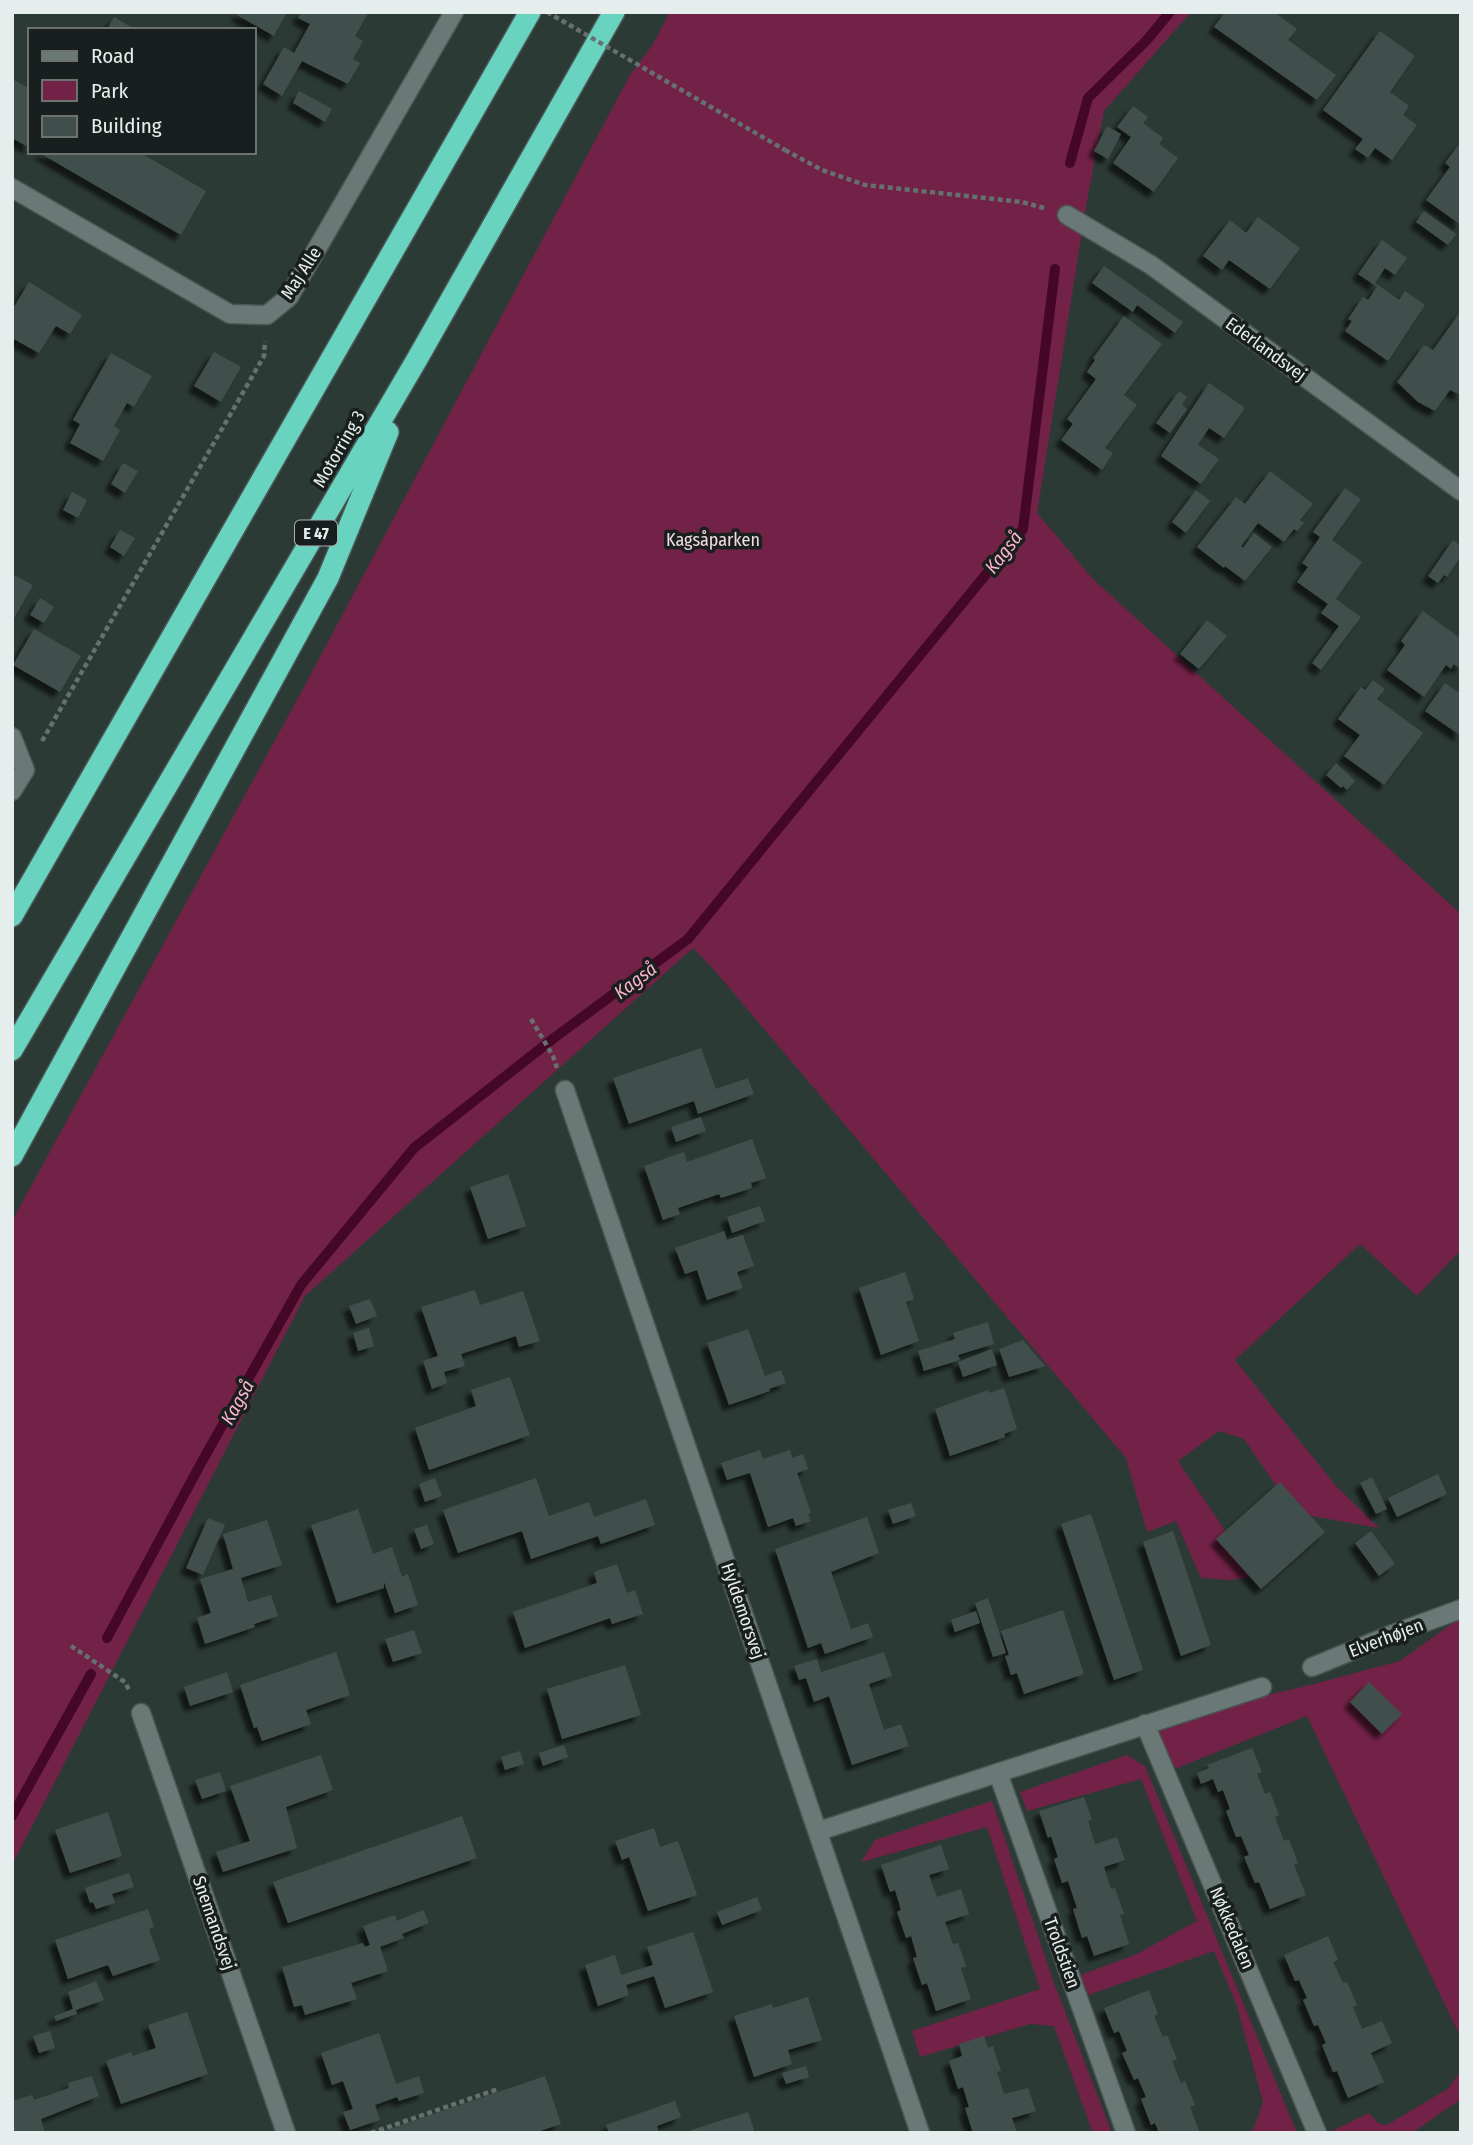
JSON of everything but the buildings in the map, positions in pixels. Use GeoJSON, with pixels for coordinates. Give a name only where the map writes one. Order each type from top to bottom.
{"type":"FeatureCollection","features":[{"type":"Feature","properties":{"kind":"highway"},"geometry":{"type":"LineString","coordinates":[[12,916],[530,12]]}},
{"type":"Feature","properties":{"kind":"highway","name":"Motorring 3"},"geometry":{"type":"LineString","coordinates":[[12,1050],[416,361],[614,12]]}},
{"type":"Feature","properties":{"kind":"highway"},"geometry":{"type":"LineString","coordinates":[[12,1156],[328,578],[416,361]]}},
{"type":"Feature","properties":{"kind":"street","name":"Maj Alle"},"geometry":{"type":"LineString","coordinates":[[12,188],[230,314],[267,315],[289,298],[454,12]]}},
{"type":"Feature","properties":{"kind":"street","name":"Ederlandsvej"},"geometry":{"type":"LineString","coordinates":[[1067,215],[1151,265],[1461,491]]}},
{"type":"Feature","properties":{"kind":"street"},"geometry":{"type":"LineString","coordinates":[[12,737],[25,770],[12,792]]}},
{"type":"Feature","properties":{"kind":"street","name":"Hyldemorsvej"},"geometry":{"type":"LineString","coordinates":[[565,1090],[920,2133]]}},
{"type":"Feature","properties":{"kind":"street","name":"Elverhøjen"},"geometry":{"type":"LineString","coordinates":[[1312,1667],[1461,1609]]}},
{"type":"Feature","properties":{"kind":"street"},"geometry":{"type":"LineString","coordinates":[[819,1831],[1262,1687]]}},
{"type":"Feature","properties":{"kind":"street","name":"Snemandsvej"},"geometry":{"type":"LineString","coordinates":[[141,1713],[286,2133]]}},
{"type":"Feature","properties":{"kind":"street","name":"Nøkkedalen"},"geometry":{"type":"LineString","coordinates":[[1146,1724],[1317,2133]]}},
{"type":"Feature","properties":{"kind":"street","name":"Troldstien"},"geometry":{"type":"LineString","coordinates":[[998,1773],[1126,2133]]}},
{"type":"Feature","properties":{"kind":"path"},"geometry":{"type":"LineString","coordinates":[[547,12],[822,170],[865,185],[1022,202]]}},
{"type":"Feature","properties":{"kind":"path"},"geometry":{"type":"LineString","coordinates":[[25,770],[264,356],[267,315]]}},
{"type":"Feature","properties":{"kind":"path"},"geometry":{"type":"LineString","coordinates":[[531,1020],[553,1056]]}},
{"type":"Feature","properties":{"kind":"path"},"geometry":{"type":"LineString","coordinates":[[71,1646],[125,1682]]}},
{"type":"Feature","properties":{"kind":"path"},"geometry":{"type":"LineString","coordinates":[[371,2133],[498,2089]]}},
{"type":"Feature","properties":{"kind":"green space","name":"Kagsåparken"},"geometry":{"type":"Polygon","coordinates":[[[670,12],[1191,12],[1104,111],[1037,513],[1093,579],[1461,914],[1461,1250],[1417,1296],[1360,1244],[1235,1360],[1336,1486],[1379,1528],[1295,1513],[1244,1439],[1219,1431],[1178,1461],[1256,1576],[1231,1580],[1201,1578],[1176,1521],[1147,1532],[1126,1458],[693,948],[305,1296],[12,1865],[12,1221],[297,700],[630,75],[653,44],[670,12]]]}},
{"type":"Feature","properties":{"kind":"green space"},"geometry":{"type":"Polygon","coordinates":[[[1461,1617],[1461,2038],[1307,1716],[1167,1772],[1145,1724],[1400,1661],[1461,1617]]]}},
{"type":"Feature","properties":{"kind":"green space"},"geometry":{"type":"Polygon","coordinates":[[[1127,1755],[1145,1766],[1297,2133],[1248,2133],[1254,2128],[1263,2102],[1237,2006],[1214,1951],[1088,1995],[1081,1975],[1137,1954],[1197,1921],[1141,1779],[1027,1811],[1020,1792],[1127,1755]]]}},
{"type":"Feature","properties":{"kind":"green space"},"geometry":{"type":"Polygon","coordinates":[[[992,1801],[1054,1983],[1112,2133],[1093,2133],[1054,2026],[1030,2024],[920,2057],[912,2031],[1040,1989],[987,1827],[861,1862],[875,1840],[992,1801]]]}},
{"type":"Feature","properties":{"kind":"green space"},"geometry":{"type":"Polygon","coordinates":[[[1461,2070],[1461,2099],[1412,2133],[1328,2133],[1369,2113],[1378,2123],[1387,2125],[1449,2088],[1461,2070]]]}},
{"type":"Feature","properties":{"kind":"waterway","name":"Kagså"},"geometry":{"type":"LineString","coordinates":[[1070,163],[1088,98],[1146,41],[1170,12]]}},
{"type":"Feature","properties":{"kind":"waterway","name":"Kagså"},"geometry":{"type":"LineString","coordinates":[[107,1638],[301,1285],[414,1148],[554,1038],[688,939],[1023,529],[1055,269]]}},
{"type":"Feature","properties":{"kind":"waterway","name":"Kagså"},"geometry":{"type":"LineString","coordinates":[[12,1816],[91,1674]]}}]}
